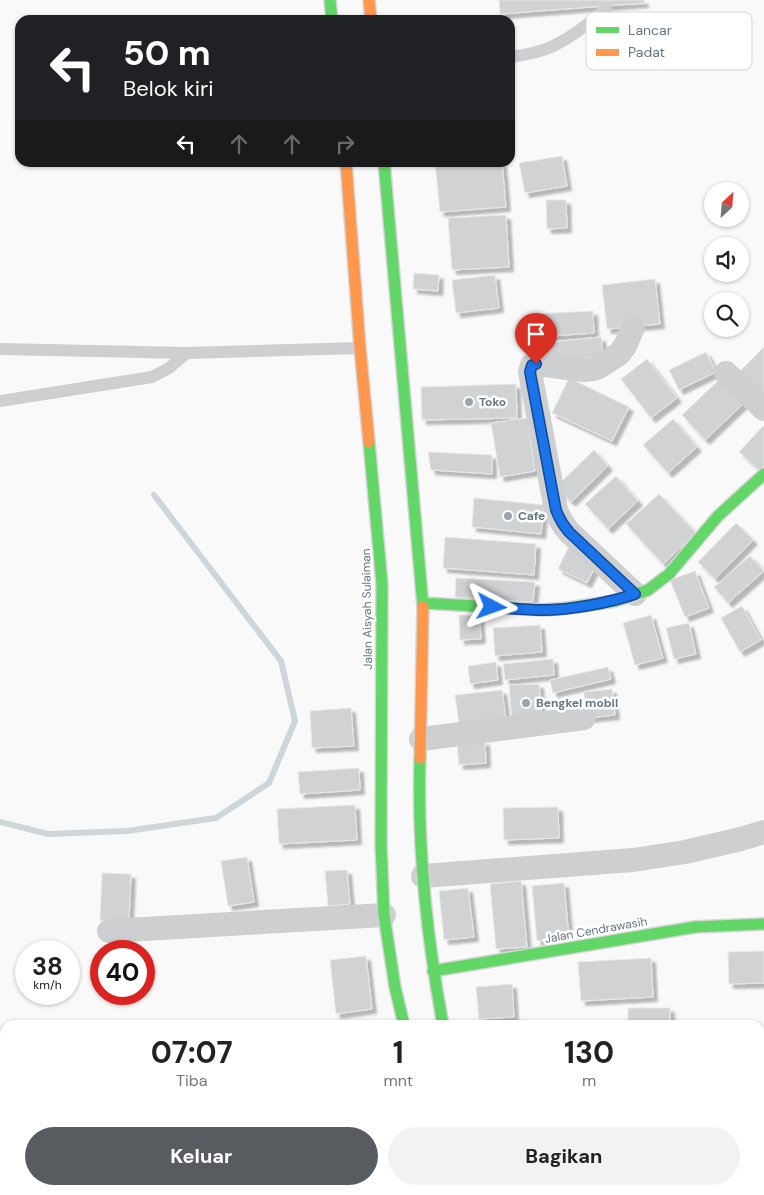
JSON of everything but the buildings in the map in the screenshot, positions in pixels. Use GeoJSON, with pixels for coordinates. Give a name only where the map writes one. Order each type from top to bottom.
{"type":"FeatureCollection","features":[{"type":"Feature","properties":{"kind":"main road"},"geometry":{"type":"LineString","coordinates":[[330,0],[332,15]]}},
{"type":"Feature","properties":{"kind":"main road"},"geometry":{"type":"LineString","coordinates":[[369,0],[370,15]]}},
{"type":"Feature","properties":{"kind":"main road","name":"Jalan Aisyah Sulaiman"},"geometry":{"type":"LineString","coordinates":[[346,167],[360,348],[382,584],[381,845],[384,915],[395,987],[403,1020]]}},
{"type":"Feature","properties":{"kind":"main road"},"geometry":{"type":"LineString","coordinates":[[384,167],[423,603],[422,739],[419,790],[420,833],[433,971],[442,1020]]}},
{"type":"Feature","properties":{"kind":"main road"},"geometry":{"type":"LineString","coordinates":[[423,603],[544,610],[615,600],[648,590],[669,574],[718,516],[764,474]]}},
{"type":"Feature","properties":{"kind":"main road","name":"Jalan Cendrawasih"},"geometry":{"type":"LineString","coordinates":[[433,971],[695,926],[764,924]]}},
{"type":"Feature","properties":{"kind":"street"},"geometry":{"type":"LineString","coordinates":[[633,328],[619,354],[599,368],[584,370],[536,364],[532,365],[530,372],[556,510],[561,523],[635,594]]}},
{"type":"Feature","properties":{"kind":"street"},"geometry":{"type":"LineString","coordinates":[[726,373],[764,409]]}},
{"type":"Feature","properties":{"kind":"street"},"geometry":{"type":"LineString","coordinates":[[422,739],[584,718]]}},
{"type":"Feature","properties":{"kind":"street"},"geometry":{"type":"LineString","coordinates":[[423,876],[633,860],[685,852],[764,832]]}},
{"type":"Feature","properties":{"kind":"street"},"geometry":{"type":"LineString","coordinates":[[109,931],[384,915]]}},
{"type":"Feature","properties":{"kind":"lane"},"geometry":{"type":"LineString","coordinates":[[602,12],[606,9]]}},
{"type":"Feature","properties":{"kind":"lane"},"geometry":{"type":"LineString","coordinates":[[515,55],[555,46],[586,24]]}},
{"type":"Feature","properties":{"kind":"lane"},"geometry":{"type":"LineString","coordinates":[[0,349],[187,353],[360,348]]}},
{"type":"Feature","properties":{"kind":"lane"},"geometry":{"type":"LineString","coordinates":[[0,401],[152,377],[169,368],[187,353]]}},
{"type":"Feature","properties":{"kind":"waterway"},"geometry":{"type":"LineString","coordinates":[[0,822],[48,834],[127,831],[216,818],[269,783],[295,721],[281,661],[154,495]]}},
{"type":"Feature","properties":{"kind":"traffic: fast"},"geometry":{"type":"LineString","coordinates":[[330,0],[332,15]]}},
{"type":"Feature","properties":{"kind":"traffic: fast"},"geometry":{"type":"LineString","coordinates":[[384,167],[423,607]]}},
{"type":"Feature","properties":{"kind":"traffic: fast"},"geometry":{"type":"LineString","coordinates":[[369,442],[382,584],[381,845],[384,915],[395,987],[403,1020]]}},
{"type":"Feature","properties":{"kind":"traffic: fast"},"geometry":{"type":"LineString","coordinates":[[423,603],[544,610],[615,601],[648,590],[669,574],[718,516],[764,474]]}},
{"type":"Feature","properties":{"kind":"traffic: fast"},"geometry":{"type":"LineString","coordinates":[[420,758],[420,825],[424,892],[442,1020]]}},
{"type":"Feature","properties":{"kind":"traffic: fast"},"geometry":{"type":"LineString","coordinates":[[433,971],[695,927],[764,924]]}},
{"type":"Feature","properties":{"kind":"traffic: slow"},"geometry":{"type":"LineString","coordinates":[[369,0],[370,15]]}},
{"type":"Feature","properties":{"kind":"traffic: slow"},"geometry":{"type":"LineString","coordinates":[[346,167],[369,442]]}},
{"type":"Feature","properties":{"kind":"traffic: slow"},"geometry":{"type":"LineString","coordinates":[[420,758],[423,607]]}},
{"type":"Feature","properties":{"kind":"place","name":"Toko"},"geometry":{"type":"Point","coordinates":[469,402]}},
{"type":"Feature","properties":{"kind":"place","name":"Cafe"},"geometry":{"type":"Point","coordinates":[508,516]}},
{"type":"Feature","properties":{"kind":"place","name":"Bengkel mobil"},"geometry":{"type":"Point","coordinates":[526,703]}},
{"type":"Feature","properties":{"kind":"route"},"geometry":{"type":"LineString","coordinates":[[492,607],[544,610],[568,608],[615,600],[635,594],[561,523],[556,510],[530,372],[532,365],[536,364]]}}]}
